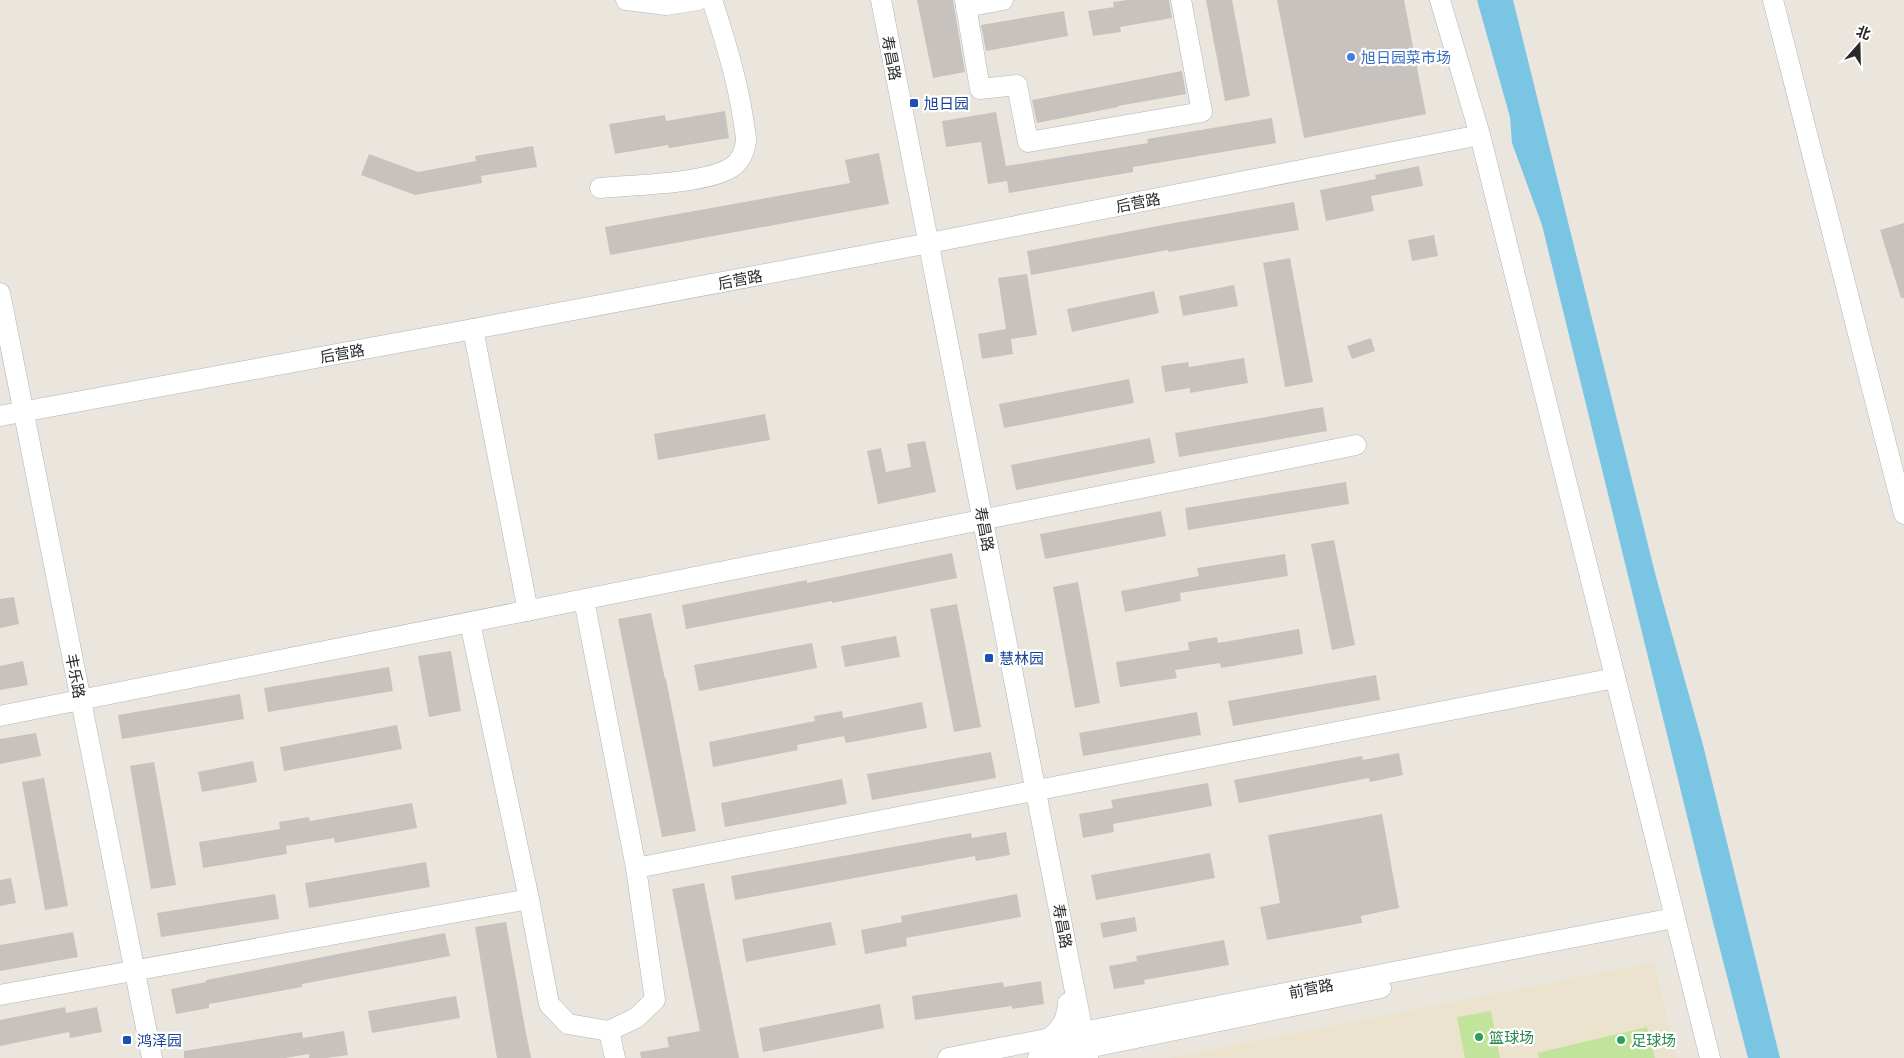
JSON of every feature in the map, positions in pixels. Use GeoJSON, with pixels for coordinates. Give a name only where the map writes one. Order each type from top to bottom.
{"type":"FeatureCollection","features":[{"type":"Feature","properties":{"kind":"street"},"geometry":{"type":"LineString","coordinates":[[626,0],[666,5],[698,0]]}},
{"type":"Feature","properties":{"kind":"street"},"geometry":{"type":"LineString","coordinates":[[600,188],[694,179],[718,174],[733,167],[742,156],[746,141],[740,98],[727,45],[712,0]]}},
{"type":"Feature","properties":{"kind":"street","name":"寿昌路"},"geometry":{"type":"LineString","coordinates":[[872,0],[924,244],[1073,1002],[1079,1043]]}},
{"type":"Feature","properties":{"kind":"street","name":"寿昌路"},"geometry":{"type":"LineString","coordinates":[[881,0],[924,244]]}},
{"type":"Feature","properties":{"kind":"street"},"geometry":{"type":"LineString","coordinates":[[1002,0],[965,3],[980,90],[1017,84],[1028,142],[1202,112],[1181,0]]}},
{"type":"Feature","properties":{"kind":"street"},"geometry":{"type":"LineString","coordinates":[[1440,0],[1480,136],[1710,1058]]}},
{"type":"Feature","properties":{"kind":"street"},"geometry":{"type":"LineString","coordinates":[[1772,0],[1904,514]]}},
{"type":"Feature","properties":{"kind":"street","name":"后营路"},"geometry":{"type":"LineString","coordinates":[[12,414],[924,244],[1480,136]]}},
{"type":"Feature","properties":{"kind":"street","name":"丰乐路"},"geometry":{"type":"LineString","coordinates":[[0,293],[12,414]]}},
{"type":"Feature","properties":{"kind":"street"},"geometry":{"type":"LineString","coordinates":[[473,329],[528,611]]}},
{"type":"Feature","properties":{"kind":"street","name":"丰乐路"},"geometry":{"type":"LineString","coordinates":[[0,346],[12,414],[76,702],[130,971],[152,1058]]}},
{"type":"Feature","properties":{"kind":"street"},"geometry":{"type":"LineString","coordinates":[[0,716],[1356,445]]}},
{"type":"Feature","properties":{"kind":"street"},"geometry":{"type":"LineString","coordinates":[[470,623],[529,899],[549,1004],[568,1024],[609,1031],[636,1018],[655,1000],[636,868],[584,600]]}},
{"type":"Feature","properties":{"kind":"street"},"geometry":{"type":"LineString","coordinates":[[636,868],[1615,678]]}},
{"type":"Feature","properties":{"kind":"street"},"geometry":{"type":"LineString","coordinates":[[0,995],[529,899]]}},
{"type":"Feature","properties":{"kind":"street","name":"前营路"},"geometry":{"type":"LineString","coordinates":[[1079,1043],[1675,923]]}},
{"type":"Feature","properties":{"kind":"street","name":"丰乐路"},"geometry":{"type":"LineString","coordinates":[[130,971],[142,1058]]}},
{"type":"Feature","properties":{"kind":"street"},"geometry":{"type":"LineString","coordinates":[[1045,1051],[1064,1022],[1073,1002]]}},
{"type":"Feature","properties":{"kind":"street"},"geometry":{"type":"LineString","coordinates":[[609,1031],[614,1058]]}},
{"type":"Feature","properties":{"kind":"street"},"geometry":{"type":"LineString","coordinates":[[948,1058],[1045,1051],[1079,1043]]}},
{"type":"Feature","properties":{"kind":"shaded area"},"geometry":{"type":"Polygon","coordinates":[[[1654,962],[1677,1058],[1168,1058],[1654,962]]]}},
{"type":"Feature","properties":{"kind":"green space","name":"篮球场"},"geometry":{"type":"Polygon","coordinates":[[[1491,1011],[1500,1058],[1465,1058],[1457,1017],[1491,1011]]]}},
{"type":"Feature","properties":{"kind":"green space","name":"足球场"},"geometry":{"type":"Polygon","coordinates":[[[1647,1027],[1655,1058],[1539,1058],[1537,1053],[1647,1027]]]}},
{"type":"Feature","properties":{"kind":"water"},"geometry":{"type":"Polygon","coordinates":[[[1477,0],[1513,0],[1656,577],[1703,745],[1780,1058],[1748,1058],[1542,225],[1512,143],[1510,117],[1477,0]]]}},
{"type":"Feature","properties":{"kind":"building"},"geometry":{"type":"Polygon","coordinates":[[[917,0],[953,0],[965,72],[933,78],[917,0]]]}},
{"type":"Feature","properties":{"kind":"building"},"geometry":{"type":"Polygon","coordinates":[[[1169,0],[1172,18],[1120,27],[1121,32],[1093,36],[1088,11],[1114,7],[1113,2],[1169,0]]]}},
{"type":"Feature","properties":{"kind":"building"},"geometry":{"type":"Polygon","coordinates":[[[1206,0],[1232,0],[1250,96],[1225,101],[1206,0]]]}},
{"type":"Feature","properties":{"kind":"building","name":"旭日园菜市场"},"geometry":{"type":"Polygon","coordinates":[[[1277,0],[1404,0],[1426,114],[1304,138],[1277,0]]]}},
{"type":"Feature","properties":{"kind":"building"},"geometry":{"type":"Polygon","coordinates":[[[1064,11],[1068,36],[986,51],[981,25],[1064,11]]]}},
{"type":"Feature","properties":{"kind":"building"},"geometry":{"type":"Polygon","coordinates":[[[1182,71],[1186,94],[1037,123],[1032,100],[1182,71]]]}},
{"type":"Feature","properties":{"kind":"building"},"geometry":{"type":"Polygon","coordinates":[[[725,111],[729,138],[669,148],[668,145],[615,154],[609,124],[665,115],[666,121],[725,111]]]}},
{"type":"Feature","properties":{"kind":"building"},"geometry":{"type":"Polygon","coordinates":[[[996,112],[1006,166],[1148,143],[1147,139],[1272,118],[1276,143],[1133,167],[1133,172],[1009,193],[1007,181],[988,184],[981,142],[946,147],[942,121],[996,112]]]}},
{"type":"Feature","properties":{"kind":"building"},"geometry":{"type":"Polygon","coordinates":[[[533,146],[537,167],[481,176],[482,183],[415,195],[361,175],[369,154],[418,172],[476,161],[475,156],[533,146]]]}},
{"type":"Feature","properties":{"kind":"building"},"geometry":{"type":"Polygon","coordinates":[[[879,153],[889,204],[610,255],[605,227],[850,183],[845,160],[879,153]]]}},
{"type":"Feature","properties":{"kind":"building"},"geometry":{"type":"Polygon","coordinates":[[[1419,166],[1423,186],[1371,196],[1374,211],[1326,221],[1320,190],[1376,179],[1375,175],[1419,166]]]}},
{"type":"Feature","properties":{"kind":"building"},"geometry":{"type":"Polygon","coordinates":[[[1294,202],[1299,230],[1168,252],[1168,250],[1031,275],[1027,251],[1294,202]]]}},
{"type":"Feature","properties":{"kind":"building"},"geometry":{"type":"Polygon","coordinates":[[[1904,223],[1904,298],[1901,298],[1880,230],[1904,223]]]}},
{"type":"Feature","properties":{"kind":"building"},"geometry":{"type":"Polygon","coordinates":[[[1434,235],[1438,256],[1412,261],[1408,240],[1434,235]]]}},
{"type":"Feature","properties":{"kind":"building"},"geometry":{"type":"Polygon","coordinates":[[[1290,258],[1313,382],[1285,387],[1263,263],[1290,258]]]}},
{"type":"Feature","properties":{"kind":"building"},"geometry":{"type":"Polygon","coordinates":[[[1027,274],[1037,335],[1011,339],[1013,354],[982,359],[978,334],[1006,329],[998,278],[1027,274]]]}},
{"type":"Feature","properties":{"kind":"building"},"geometry":{"type":"Polygon","coordinates":[[[1234,285],[1238,306],[1183,316],[1179,296],[1234,285]]]}},
{"type":"Feature","properties":{"kind":"building"},"geometry":{"type":"Polygon","coordinates":[[[1154,291],[1159,313],[1072,332],[1067,309],[1154,291]]]}},
{"type":"Feature","properties":{"kind":"building"},"geometry":{"type":"Polygon","coordinates":[[[1371,338],[1375,351],[1352,359],[1347,346],[1371,338]]]}},
{"type":"Feature","properties":{"kind":"building"},"geometry":{"type":"Polygon","coordinates":[[[1244,358],[1248,383],[1190,393],[1190,388],[1165,392],[1161,366],[1188,362],[1189,367],[1244,358]]]}},
{"type":"Feature","properties":{"kind":"building"},"geometry":{"type":"Polygon","coordinates":[[[1129,379],[1134,403],[1004,428],[999,404],[1129,379]]]}},
{"type":"Feature","properties":{"kind":"building"},"geometry":{"type":"Polygon","coordinates":[[[1323,407],[1327,431],[1179,457],[1175,433],[1323,407]]]}},
{"type":"Feature","properties":{"kind":"building"},"geometry":{"type":"Polygon","coordinates":[[[765,414],[770,440],[658,460],[654,434],[765,414]]]}},
{"type":"Feature","properties":{"kind":"building"},"geometry":{"type":"Polygon","coordinates":[[[1150,438],[1155,463],[1016,490],[1011,465],[1150,438]]]}},
{"type":"Feature","properties":{"kind":"building"},"geometry":{"type":"Polygon","coordinates":[[[925,441],[936,492],[878,504],[867,451],[881,448],[886,472],[911,467],[907,444],[925,441]]]}},
{"type":"Feature","properties":{"kind":"building"},"geometry":{"type":"Polygon","coordinates":[[[1346,482],[1349,504],[1188,530],[1185,508],[1346,482]]]}},
{"type":"Feature","properties":{"kind":"building"},"geometry":{"type":"Polygon","coordinates":[[[1161,511],[1166,536],[1045,559],[1040,534],[1161,511]]]}},
{"type":"Feature","properties":{"kind":"building"},"geometry":{"type":"Polygon","coordinates":[[[1334,540],[1355,645],[1332,650],[1311,544],[1334,540]]]}},
{"type":"Feature","properties":{"kind":"building"},"geometry":{"type":"Polygon","coordinates":[[[952,553],[957,578],[686,629],[682,605],[807,580],[807,583],[952,553]]]}},
{"type":"Feature","properties":{"kind":"building"},"geometry":{"type":"Polygon","coordinates":[[[1285,554],[1288,576],[1180,593],[1181,601],[1125,612],[1121,591],[1199,576],[1197,568],[1285,554]]]}},
{"type":"Feature","properties":{"kind":"building"},"geometry":{"type":"Polygon","coordinates":[[[1078,582],[1100,703],[1075,708],[1053,587],[1078,582]]]}},
{"type":"Feature","properties":{"kind":"building"},"geometry":{"type":"Polygon","coordinates":[[[14,597],[19,624],[0,628],[0,599],[14,597]]]}},
{"type":"Feature","properties":{"kind":"building"},"geometry":{"type":"Polygon","coordinates":[[[957,604],[981,727],[954,732],[930,609],[957,604]]]}},
{"type":"Feature","properties":{"kind":"building"},"geometry":{"type":"Polygon","coordinates":[[[651,613],[696,831],[662,837],[618,619],[651,613]]]}},
{"type":"Feature","properties":{"kind":"building"},"geometry":{"type":"Polygon","coordinates":[[[1299,629],[1303,654],[1221,668],[1220,663],[1175,670],[1177,678],[1120,687],[1116,662],[1189,650],[1188,642],[1217,637],[1218,643],[1299,629]]]}},
{"type":"Feature","properties":{"kind":"building"},"geometry":{"type":"Polygon","coordinates":[[[896,636],[900,657],[845,667],[841,646],[896,636]]]}},
{"type":"Feature","properties":{"kind":"building"},"geometry":{"type":"Polygon","coordinates":[[[812,643],[817,668],[699,691],[694,665],[812,643]]]}},
{"type":"Feature","properties":{"kind":"building"},"geometry":{"type":"Polygon","coordinates":[[[451,651],[461,711],[429,717],[418,656],[451,651]]]}},
{"type":"Feature","properties":{"kind":"building"},"geometry":{"type":"Polygon","coordinates":[[[23,661],[28,685],[0,690],[0,666],[23,661]]]}},
{"type":"Feature","properties":{"kind":"building"},"geometry":{"type":"Polygon","coordinates":[[[389,667],[393,691],[268,712],[264,688],[389,667]]]}},
{"type":"Feature","properties":{"kind":"building"},"geometry":{"type":"Polygon","coordinates":[[[1376,675],[1380,700],[1233,726],[1228,701],[1376,675]]]}},
{"type":"Feature","properties":{"kind":"building"},"geometry":{"type":"Polygon","coordinates":[[[240,694],[244,719],[122,739],[118,715],[240,694]]]}},
{"type":"Feature","properties":{"kind":"building"},"geometry":{"type":"Polygon","coordinates":[[[922,702],[927,728],[846,743],[844,736],[797,745],[798,750],[713,767],[709,742],[815,721],[814,716],[842,711],[843,718],[922,702]]]}},
{"type":"Feature","properties":{"kind":"building"},"geometry":{"type":"Polygon","coordinates":[[[1197,712],[1201,735],[1083,756],[1079,733],[1197,712]]]}},
{"type":"Feature","properties":{"kind":"building"},"geometry":{"type":"Polygon","coordinates":[[[397,725],[402,749],[284,771],[280,747],[397,725]]]}},
{"type":"Feature","properties":{"kind":"building"},"geometry":{"type":"Polygon","coordinates":[[[36,733],[41,756],[0,764],[0,739],[36,733]]]}},
{"type":"Feature","properties":{"kind":"building"},"geometry":{"type":"Polygon","coordinates":[[[991,752],[996,778],[872,800],[867,774],[991,752]]]}},
{"type":"Feature","properties":{"kind":"building"},"geometry":{"type":"Polygon","coordinates":[[[1399,753],[1403,775],[1370,782],[1369,778],[1239,803],[1234,780],[1362,756],[1363,760],[1399,753]]]}},
{"type":"Feature","properties":{"kind":"building"},"geometry":{"type":"Polygon","coordinates":[[[253,761],[257,782],[202,792],[198,772],[253,761]]]}},
{"type":"Feature","properties":{"kind":"building"},"geometry":{"type":"Polygon","coordinates":[[[154,762],[176,885],[151,889],[130,766],[154,762]]]}},
{"type":"Feature","properties":{"kind":"building"},"geometry":{"type":"Polygon","coordinates":[[[44,778],[68,906],[45,910],[22,782],[44,778]]]}},
{"type":"Feature","properties":{"kind":"building"},"geometry":{"type":"Polygon","coordinates":[[[842,779],[847,804],[725,827],[721,803],[842,779]]]}},
{"type":"Feature","properties":{"kind":"building"},"geometry":{"type":"Polygon","coordinates":[[[1208,783],[1212,806],[1113,824],[1114,832],[1083,838],[1079,814],[1113,808],[1111,800],[1208,783]]]}},
{"type":"Feature","properties":{"kind":"building"},"geometry":{"type":"Polygon","coordinates":[[[412,803],[417,828],[335,843],[334,838],[286,846],[287,854],[203,868],[199,842],[280,829],[279,822],[309,817],[310,821],[412,803]]]}},
{"type":"Feature","properties":{"kind":"building"},"geometry":{"type":"Polygon","coordinates":[[[1382,814],[1399,908],[1361,916],[1362,923],[1267,940],[1260,907],[1280,903],[1268,835],[1382,814]]]}},
{"type":"Feature","properties":{"kind":"building"},"geometry":{"type":"Polygon","coordinates":[[[1006,832],[1010,855],[976,861],[975,856],[735,900],[731,876],[971,833],[972,838],[1006,832]]]}},
{"type":"Feature","properties":{"kind":"building"},"geometry":{"type":"Polygon","coordinates":[[[1210,853],[1215,878],[1096,900],[1091,875],[1210,853]]]}},
{"type":"Feature","properties":{"kind":"building"},"geometry":{"type":"Polygon","coordinates":[[[426,862],[430,887],[309,908],[305,883],[426,862]]]}},
{"type":"Feature","properties":{"kind":"building"},"geometry":{"type":"Polygon","coordinates":[[[11,878],[16,903],[0,906],[0,880],[11,878]]]}},
{"type":"Feature","properties":{"kind":"building"},"geometry":{"type":"Polygon","coordinates":[[[704,883],[739,1058],[641,1058],[640,1052],[669,1047],[667,1037],[700,1031],[672,889],[704,883]]]}},
{"type":"Feature","properties":{"kind":"building"},"geometry":{"type":"Polygon","coordinates":[[[275,894],[279,919],[161,937],[157,913],[275,894]]]}},
{"type":"Feature","properties":{"kind":"building"},"geometry":{"type":"Polygon","coordinates":[[[1017,894],[1021,917],[906,938],[907,946],[865,954],[861,930],[902,922],[901,916],[1017,894]]]}},
{"type":"Feature","properties":{"kind":"building"},"geometry":{"type":"Polygon","coordinates":[[[1135,917],[1137,931],[1103,938],[1100,923],[1135,917]]]}},
{"type":"Feature","properties":{"kind":"building"},"geometry":{"type":"Polygon","coordinates":[[[506,922],[531,1058],[497,1058],[475,927],[506,922]]]}},
{"type":"Feature","properties":{"kind":"building"},"geometry":{"type":"Polygon","coordinates":[[[831,922],[836,945],[746,962],[742,939],[831,922]]]}},
{"type":"Feature","properties":{"kind":"building"},"geometry":{"type":"Polygon","coordinates":[[[73,932],[78,957],[0,971],[0,945],[73,932]]]}},
{"type":"Feature","properties":{"kind":"building"},"geometry":{"type":"Polygon","coordinates":[[[445,933],[450,956],[302,984],[302,987],[209,1004],[209,1008],[176,1014],[171,989],[206,982],[206,980],[445,933]]]}},
{"type":"Feature","properties":{"kind":"building"},"geometry":{"type":"Polygon","coordinates":[[[1224,940],[1229,965],[1144,980],[1145,984],[1114,989],[1109,966],[1137,961],[1136,956],[1224,940]]]}},
{"type":"Feature","properties":{"kind":"building"},"geometry":{"type":"Polygon","coordinates":[[[1041,981],[1044,1004],[1012,1009],[1012,1006],[915,1020],[912,996],[1003,982],[1004,987],[1041,981]]]}},
{"type":"Feature","properties":{"kind":"building"},"geometry":{"type":"Polygon","coordinates":[[[456,996],[460,1018],[372,1033],[368,1011],[456,996]]]}},
{"type":"Feature","properties":{"kind":"building"},"geometry":{"type":"Polygon","coordinates":[[[880,1004],[884,1028],[763,1052],[759,1028],[880,1004]]]}},
{"type":"Feature","properties":{"kind":"building"},"geometry":{"type":"Polygon","coordinates":[[[65,1007],[66,1013],[97,1007],[102,1032],[70,1038],[69,1032],[0,1046],[0,1020],[65,1007]]]}},
{"type":"Feature","properties":{"kind":"building"},"geometry":{"type":"Polygon","coordinates":[[[344,1031],[348,1055],[327,1058],[309,1058],[309,1054],[285,1058],[184,1058],[184,1051],[302,1032],[303,1038],[344,1031]]]}},
{"type":"Feature","properties":{"kind":"place","name":"旭日园菜市场"},"geometry":{"type":"Point","coordinates":[1351,57]}},
{"type":"Feature","properties":{"kind":"place","name":"旭日园"},"geometry":{"type":"Point","coordinates":[914,103]}},
{"type":"Feature","properties":{"kind":"place","name":"慧林园"},"geometry":{"type":"Point","coordinates":[989,658]}},
{"type":"Feature","properties":{"kind":"place","name":"篮球场"},"geometry":{"type":"Point","coordinates":[1479,1037]}},
{"type":"Feature","properties":{"kind":"place","name":"鸿泽园"},"geometry":{"type":"Point","coordinates":[127,1040]}},
{"type":"Feature","properties":{"kind":"place","name":"足球场"},"geometry":{"type":"Point","coordinates":[1621,1040]}}]}
